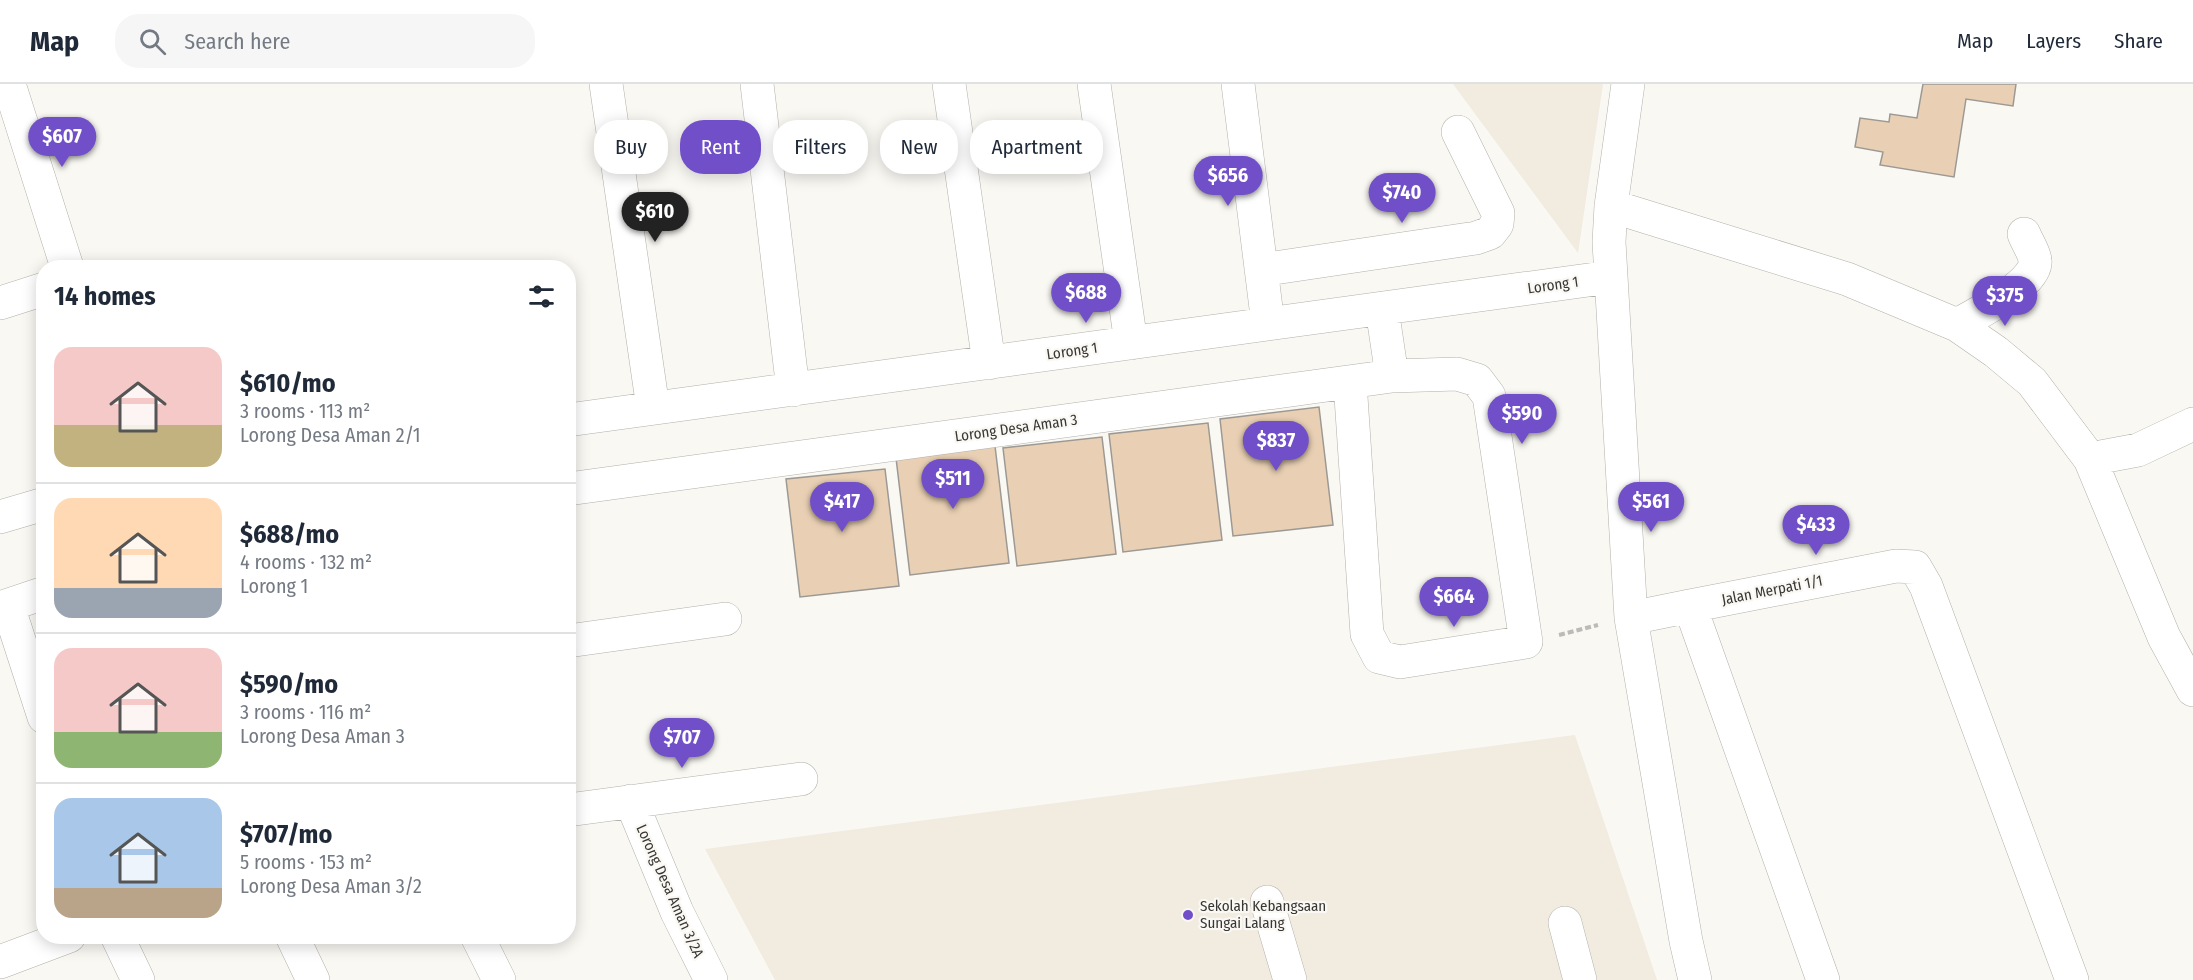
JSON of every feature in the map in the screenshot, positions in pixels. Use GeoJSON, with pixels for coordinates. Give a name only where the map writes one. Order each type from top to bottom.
{"type":"FeatureCollection","features":[{"type":"Feature","properties":{"kind":"street"},"geometry":{"type":"LineString","coordinates":[[9,84],[13,143],[64,260]]}},
{"type":"Feature","properties":{"kind":"street"},"geometry":{"type":"LineString","coordinates":[[606,84],[653,408]]}},
{"type":"Feature","properties":{"kind":"street"},"geometry":{"type":"LineString","coordinates":[[757,84],[793,390]]}},
{"type":"Feature","properties":{"kind":"street"},"geometry":{"type":"LineString","coordinates":[[949,84],[989,363]]}},
{"type":"Feature","properties":{"kind":"street"},"geometry":{"type":"LineString","coordinates":[[1094,84],[1131,343]]}},
{"type":"Feature","properties":{"kind":"street"},"geometry":{"type":"LineString","coordinates":[[1238,84],[1268,324]]}},
{"type":"Feature","properties":{"kind":"street"},"geometry":{"type":"LineString","coordinates":[[1628,84],[1611,206],[1610,277],[1631,618],[1686,941],[1695,980]]}},
{"type":"Feature","properties":{"kind":"street"},"geometry":{"type":"LineString","coordinates":[[1261,270],[1450,243],[1490,232],[1497,224],[1498,213],[1458,132]]}},
{"type":"Feature","properties":{"kind":"street"},"geometry":{"type":"LineString","coordinates":[[1611,206],[1847,279],[1957,325],[1996,352],[2032,382],[2090,459],[2164,637],[2193,690]]}},
{"type":"Feature","properties":{"kind":"street"},"geometry":{"type":"LineString","coordinates":[[1957,325],[2015,289],[2030,276],[2035,268],[2035,260],[2024,234]]}},
{"type":"Feature","properties":{"kind":"street","name":"Lorong 1"},"geometry":{"type":"LineString","coordinates":[[576,419],[1610,277]]}},
{"type":"Feature","properties":{"kind":"street"},"geometry":{"type":"LineString","coordinates":[[0,303],[36,292]]}},
{"type":"Feature","properties":{"kind":"street"},"geometry":{"type":"LineString","coordinates":[[1382,309],[1392,376]]}},
{"type":"Feature","properties":{"kind":"street","name":"Lorong Desa Aman 3"},"geometry":{"type":"LineString","coordinates":[[576,488],[1392,376],[1457,374],[1477,380],[1489,396],[1526,642]]}},
{"type":"Feature","properties":{"kind":"street"},"geometry":{"type":"LineString","coordinates":[[1350,382],[1367,634],[1379,657],[1400,662],[1526,642]]}},
{"type":"Feature","properties":{"kind":"street"},"geometry":{"type":"LineString","coordinates":[[2090,459],[2138,450],[2193,424]]}},
{"type":"Feature","properties":{"kind":"street"},"geometry":{"type":"LineString","coordinates":[[0,517],[36,506]]}},
{"type":"Feature","properties":{"kind":"street","name":"Jalan Merpati 1/1"},"geometry":{"type":"LineString","coordinates":[[1689,606],[1896,566],[1915,567],[1926,586],[2072,980]]}},
{"type":"Feature","properties":{"kind":"street"},"geometry":{"type":"LineString","coordinates":[[36,596],[4,607],[36,695]]}},
{"type":"Feature","properties":{"kind":"street"},"geometry":{"type":"LineString","coordinates":[[1631,618],[1689,606],[1823,980]]}},
{"type":"Feature","properties":{"kind":"street"},"geometry":{"type":"LineString","coordinates":[[576,640],[725,619]]}},
{"type":"Feature","properties":{"kind":"street"},"geometry":{"type":"LineString","coordinates":[[576,809],[801,779]]}},
{"type":"Feature","properties":{"kind":"street","name":"Lorong Desa Aman 3/2A"},"geometry":{"type":"LineString","coordinates":[[631,801],[672,903],[711,980]]}},
{"type":"Feature","properties":{"kind":"street"},"geometry":{"type":"LineString","coordinates":[[1267,902],[1290,980]]}},
{"type":"Feature","properties":{"kind":"street"},"geometry":{"type":"LineString","coordinates":[[1565,923],[1580,980]]}},
{"type":"Feature","properties":{"kind":"street"},"geometry":{"type":"LineString","coordinates":[[0,962],[48,944]]}},
{"type":"Feature","properties":{"kind":"street"},"geometry":{"type":"LineString","coordinates":[[121,944],[138,980]]}},
{"type":"Feature","properties":{"kind":"street"},"geometry":{"type":"LineString","coordinates":[[296,944],[313,980]]}},
{"type":"Feature","properties":{"kind":"street"},"geometry":{"type":"LineString","coordinates":[[481,944],[499,980]]}},
{"type":"Feature","properties":{"kind":"path"},"geometry":{"type":"LineString","coordinates":[[1526,642],[1631,618]]}},
{"type":"Feature","properties":{"kind":"shaded area"},"geometry":{"type":"Polygon","coordinates":[[[1453,84],[1603,84],[1578,253],[1453,84]]]}},
{"type":"Feature","properties":{"kind":"shaded area","name":"Sekolah Kebangsaan Sungai Lalang"},"geometry":{"type":"Polygon","coordinates":[[[1575,735],[1657,980],[775,980],[705,849],[1575,735]]]}},
{"type":"Feature","properties":{"kind":"building"},"geometry":{"type":"Polygon","coordinates":[[[1923,84],[2016,84],[2013,106],[1966,99],[1954,177],[1880,165],[1883,152],[1855,147],[1860,118],[1889,122],[1890,114],[1917,118],[1923,84]]]}},
{"type":"Feature","properties":{"kind":"building"},"geometry":{"type":"Polygon","coordinates":[[[1319,407],[1333,525],[1233,536],[1220,419],[1319,407]]]}},
{"type":"Feature","properties":{"kind":"building"},"geometry":{"type":"Polygon","coordinates":[[[1208,423],[1222,540],[1123,552],[1109,434],[1208,423]]]}},
{"type":"Feature","properties":{"kind":"building"},"geometry":{"type":"Polygon","coordinates":[[[1102,437],[1116,554],[1017,566],[1003,448],[1102,437]]]}},
{"type":"Feature","properties":{"kind":"building"},"geometry":{"type":"Polygon","coordinates":[[[995,446],[1009,563],[910,575],[896,458],[995,446]]]}},
{"type":"Feature","properties":{"kind":"building"},"geometry":{"type":"Polygon","coordinates":[[[885,469],[899,586],[800,597],[786,479],[885,469]]]}},
{"type":"Feature","properties":{"kind":"place","name":"Sekolah Kebangsaan Sungai Lalang"},"geometry":{"type":"Point","coordinates":[1188,915]}}]}
